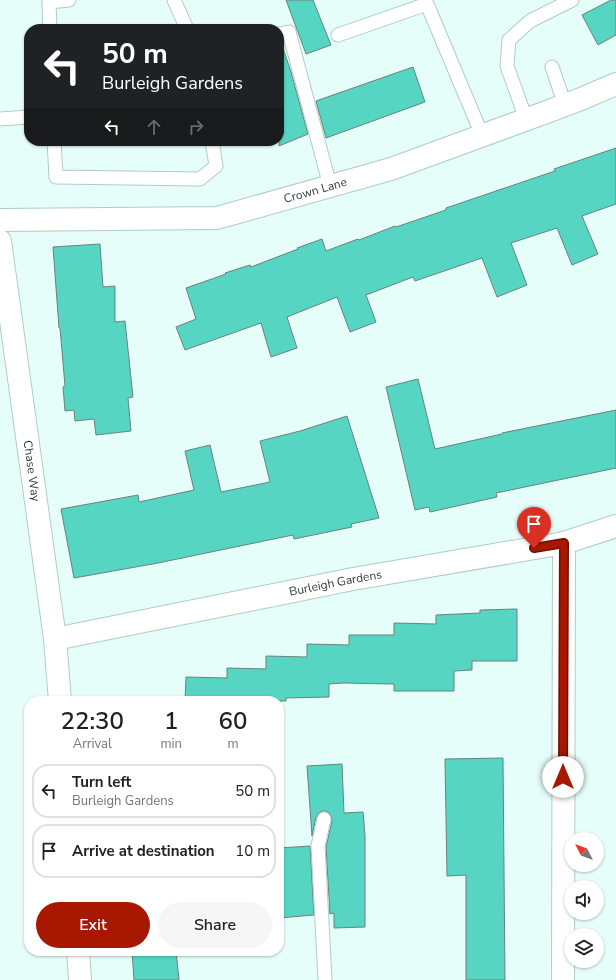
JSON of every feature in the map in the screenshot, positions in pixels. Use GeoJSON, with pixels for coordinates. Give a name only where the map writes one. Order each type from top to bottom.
{"type":"FeatureCollection","features":[{"type":"Feature","properties":{"kind":"street","name":"Crown Lane"},"geometry":{"type":"LineString","coordinates":[[0,220],[217,218],[391,169],[581,99],[616,84]]}},
{"type":"Feature","properties":{"kind":"street","name":"Chase Way"},"geometry":{"type":"LineString","coordinates":[[0,241],[55,639],[60,696]]}},
{"type":"Feature","properties":{"kind":"street","name":"Burleigh Gardens"},"geometry":{"type":"LineString","coordinates":[[55,639],[353,579],[564,543],[616,526]]}},
{"type":"Feature","properties":{"kind":"street"},"geometry":{"type":"LineString","coordinates":[[562,980],[564,543]]}},
{"type":"Feature","properties":{"kind":"street"},"geometry":{"type":"LineString","coordinates":[[78,956],[80,980]]}},
{"type":"Feature","properties":{"kind":"lane"},"geometry":{"type":"LineString","coordinates":[[50,24],[49,2],[69,0]]}},
{"type":"Feature","properties":{"kind":"lane"},"geometry":{"type":"LineString","coordinates":[[174,0],[185,24]]}},
{"type":"Feature","properties":{"kind":"lane"},"geometry":{"type":"LineString","coordinates":[[526,119],[507,66],[509,40],[530,21],[572,0]]}},
{"type":"Feature","properties":{"kind":"lane"},"geometry":{"type":"LineString","coordinates":[[338,36],[427,4],[482,135]]}},
{"type":"Feature","properties":{"kind":"lane"},"geometry":{"type":"LineString","coordinates":[[284,33],[289,32],[330,186]]}},
{"type":"Feature","properties":{"kind":"lane"},"geometry":{"type":"LineString","coordinates":[[552,67],[565,105]]}},
{"type":"Feature","properties":{"kind":"lane"},"geometry":{"type":"LineString","coordinates":[[0,119],[24,117]]}},
{"type":"Feature","properties":{"kind":"lane"},"geometry":{"type":"LineString","coordinates":[[54,146],[56,177],[200,179],[216,166],[213,146]]}},
{"type":"Feature","properties":{"kind":"lane"},"geometry":{"type":"LineString","coordinates":[[324,819],[318,846],[325,980]]}},
{"type":"Feature","properties":{"kind":"building"},"geometry":{"type":"Polygon","coordinates":[[[286,0],[313,0],[331,45],[306,54],[286,0]]]}},
{"type":"Feature","properties":{"kind":"building"},"geometry":{"type":"Polygon","coordinates":[[[611,0],[616,0],[616,35],[598,45],[582,15],[611,0]]]}},
{"type":"Feature","properties":{"kind":"building"},"geometry":{"type":"Polygon","coordinates":[[[284,51],[291,72],[308,134],[284,144],[284,51]]]}},
{"type":"Feature","properties":{"kind":"building"},"geometry":{"type":"Polygon","coordinates":[[[413,67],[425,102],[326,138],[316,101],[413,67]]]}},
{"type":"Feature","properties":{"kind":"building"},"geometry":{"type":"Polygon","coordinates":[[[616,148],[616,204],[582,216],[598,254],[572,265],[557,228],[511,243],[527,285],[497,297],[482,258],[415,281],[413,277],[366,295],[376,322],[350,332],[337,297],[287,317],[297,348],[271,357],[261,323],[185,350],[176,327],[196,319],[186,288],[226,274],[225,273],[250,265],[251,267],[322,239],[326,251],[395,226],[396,227],[446,210],[446,208],[555,171],[554,169],[616,148]]]}},
{"type":"Feature","properties":{"kind":"building"},"geometry":{"type":"Polygon","coordinates":[[[100,244],[103,287],[115,286],[115,322],[125,321],[133,397],[128,398],[131,431],[96,435],[94,419],[75,421],[74,410],[65,411],[63,387],[65,386],[53,247],[100,244]]]}},
{"type":"Feature","properties":{"kind":"building"},"geometry":{"type":"Polygon","coordinates":[[[418,379],[435,449],[502,433],[616,410],[616,468],[496,493],[497,497],[430,512],[429,507],[415,510],[386,387],[418,379]]]}},
{"type":"Feature","properties":{"kind":"building"},"geometry":{"type":"Polygon","coordinates":[[[347,416],[379,518],[351,524],[352,527],[294,539],[293,535],[158,563],[74,578],[61,509],[138,495],[139,502],[194,490],[185,451],[210,445],[221,492],[270,482],[260,441],[300,431],[347,416]]]}},
{"type":"Feature","properties":{"kind":"building"},"geometry":{"type":"Polygon","coordinates":[[[517,609],[517,661],[472,661],[472,670],[454,671],[454,691],[394,691],[394,684],[343,683],[329,684],[329,697],[286,698],[286,701],[284,701],[284,696],[185,696],[186,677],[227,678],[227,668],[266,669],[266,656],[307,657],[307,644],[349,645],[349,635],[394,635],[394,623],[436,624],[436,615],[480,613],[480,610],[517,609]]]}},
{"type":"Feature","properties":{"kind":"building"},"geometry":{"type":"Polygon","coordinates":[[[503,758],[505,980],[466,980],[466,875],[447,876],[445,759],[503,758]]]}},
{"type":"Feature","properties":{"kind":"building"},"geometry":{"type":"Polygon","coordinates":[[[342,764],[344,813],[363,812],[365,835],[365,927],[334,928],[334,913],[330,914],[326,847],[332,821],[331,816],[326,811],[322,811],[316,817],[312,836],[307,766],[342,764]]]}},
{"type":"Feature","properties":{"kind":"building"},"geometry":{"type":"Polygon","coordinates":[[[310,846],[314,915],[284,918],[284,848],[310,846]]]}},
{"type":"Feature","properties":{"kind":"building"},"geometry":{"type":"Polygon","coordinates":[[[132,956],[177,956],[179,980],[134,980],[132,956]]]}},
{"type":"Feature","properties":{"kind":"route"},"geometry":{"type":"LineString","coordinates":[[534,548],[564,543],[563,777]]}}]}
